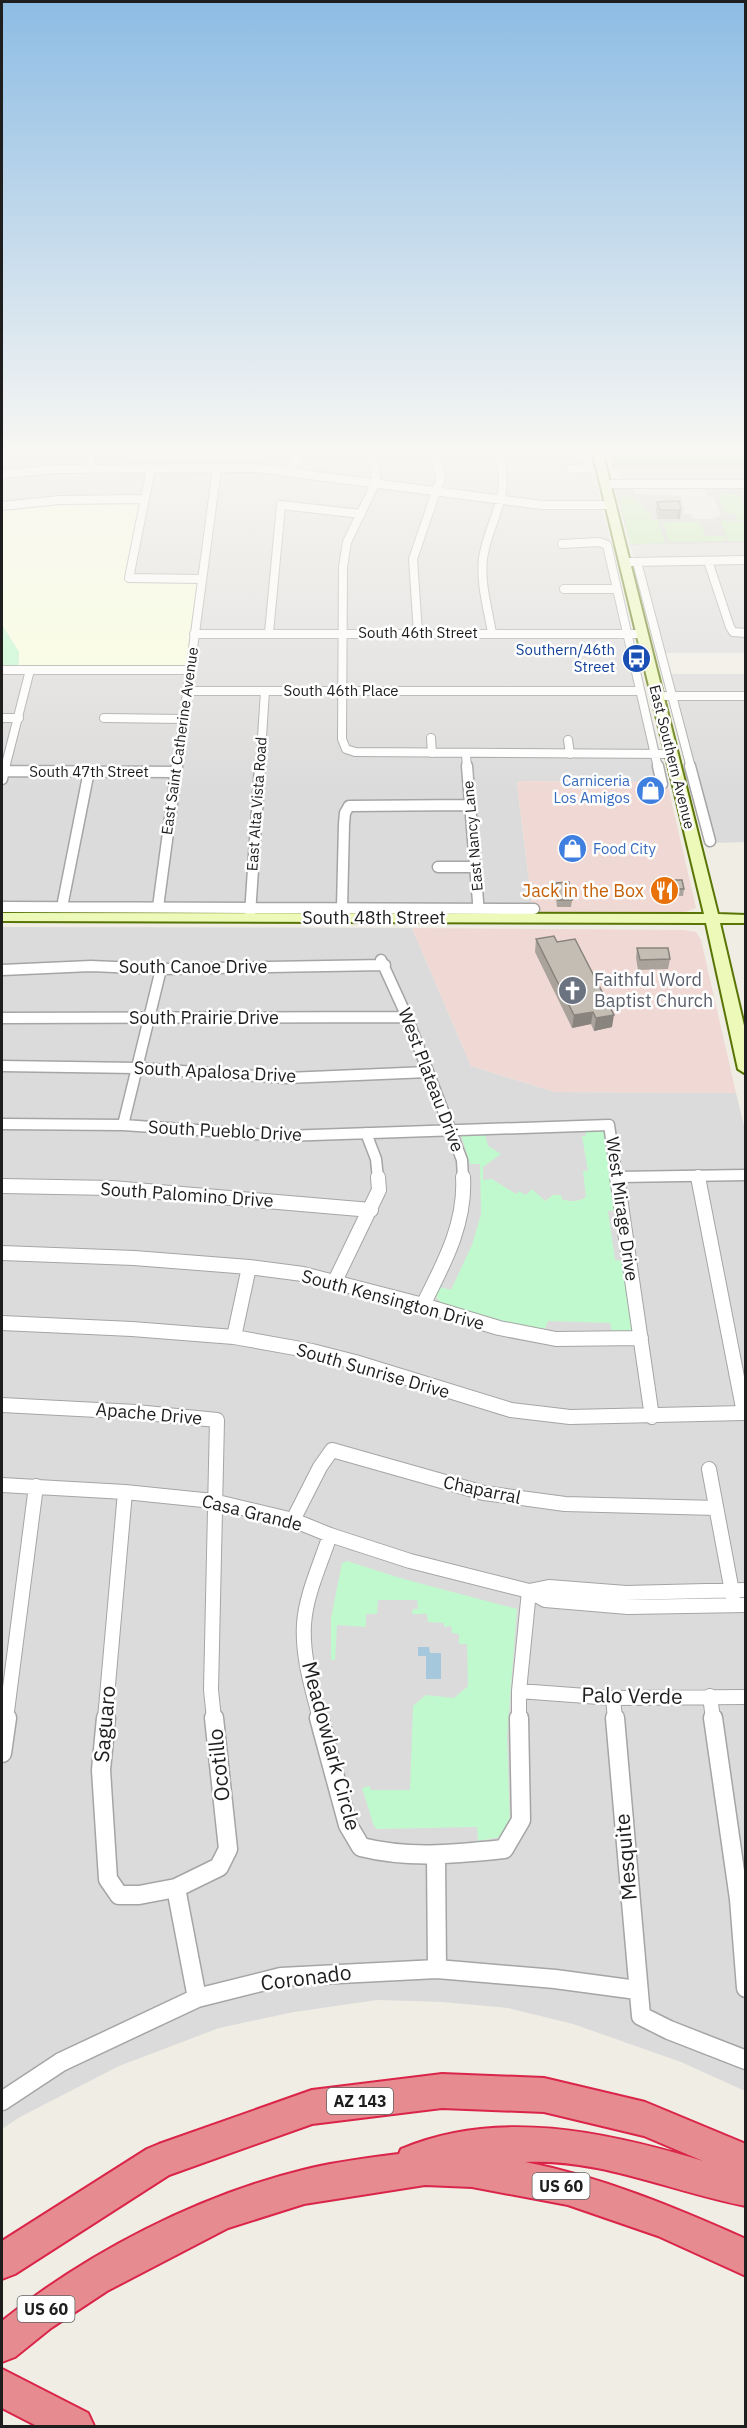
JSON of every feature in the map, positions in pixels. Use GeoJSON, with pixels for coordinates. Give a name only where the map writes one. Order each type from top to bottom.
{"type":"FeatureCollection","features":[{"type":"Feature","properties":{"kind":"highway","name":"AZ 143"},"geometry":{"type":"LineString","coordinates":[[2,2261],[159,2161],[312,2107],[442,2091],[544,2095],[645,2119],[746,2162]]}},
{"type":"Feature","properties":{"kind":"highway"},"geometry":{"type":"LineString","coordinates":[[365,2176],[453,2150],[548,2144],[639,2159],[721,2184],[746,2188]]}},
{"type":"Feature","properties":{"kind":"highway","name":"US 60"},"geometry":{"type":"LineString","coordinates":[[2,2344],[38,2315],[94,2278],[223,2212],[304,2187],[425,2168],[472,2170],[568,2188],[663,2220],[746,2258]]}},
{"type":"Feature","properties":{"kind":"highway"},"geometry":{"type":"LineString","coordinates":[[2,2388],[75,2427]]}},
{"type":"Feature","properties":{"kind":"main road","name":"East Southern Avenue"},"geometry":{"type":"LineString","coordinates":[[632,567],[642,634],[712,919],[746,1069]]}},
{"type":"Feature","properties":{"kind":"main road","name":"South 48th Street"},"geometry":{"type":"LineString","coordinates":[[2,917],[250,913],[479,913],[746,919]]}},
{"type":"Feature","properties":{"kind":"street"},"geometry":{"type":"LineString","coordinates":[[131,567],[129,578],[201,579]]}},
{"type":"Feature","properties":{"kind":"street","name":"East Saint Catherine Avenue"},"geometry":{"type":"LineString","coordinates":[[158,907],[203,567]]}},
{"type":"Feature","properties":{"kind":"street"},"geometry":{"type":"LineString","coordinates":[[269,633],[275,567]]}},
{"type":"Feature","properties":{"kind":"street"},"geometry":{"type":"LineString","coordinates":[[343,567],[342,739],[346,749],[355,752],[466,754],[672,754]]}},
{"type":"Feature","properties":{"kind":"street"},"geometry":{"type":"LineString","coordinates":[[414,567],[418,633]]}},
{"type":"Feature","properties":{"kind":"street"},"geometry":{"type":"LineString","coordinates":[[483,567],[492,633]]}},
{"type":"Feature","properties":{"kind":"street","name":"East Southern Avenue"},"geometry":{"type":"LineString","coordinates":[[611,567],[662,784]]}},
{"type":"Feature","properties":{"kind":"street","name":"East Southern Avenue"},"geometry":{"type":"LineString","coordinates":[[633,567],[671,696],[710,842]]}},
{"type":"Feature","properties":{"kind":"street"},"geometry":{"type":"LineString","coordinates":[[710,567],[733,632],[746,633]]}},
{"type":"Feature","properties":{"kind":"street"},"geometry":{"type":"LineString","coordinates":[[564,589],[617,589]]}},
{"type":"Feature","properties":{"kind":"street","name":"South 46th Street"},"geometry":{"type":"LineString","coordinates":[[194,634],[642,634]]}},
{"type":"Feature","properties":{"kind":"street"},"geometry":{"type":"LineString","coordinates":[[2,670],[189,670]]}},
{"type":"Feature","properties":{"kind":"street"},"geometry":{"type":"LineString","coordinates":[[2,774],[19,718],[30,670]]}},
{"type":"Feature","properties":{"kind":"street","name":"South 46th Place"},"geometry":{"type":"LineString","coordinates":[[187,691],[640,691]]}},
{"type":"Feature","properties":{"kind":"street","name":"East Alta Vista Road"},"geometry":{"type":"LineString","coordinates":[[250,913],[265,691]]}},
{"type":"Feature","properties":{"kind":"street"},"geometry":{"type":"LineString","coordinates":[[495,691],[496,704]]}},
{"type":"Feature","properties":{"kind":"street"},"geometry":{"type":"LineString","coordinates":[[657,696],[746,696]]}},
{"type":"Feature","properties":{"kind":"street"},"geometry":{"type":"LineString","coordinates":[[2,718],[19,718]]}},
{"type":"Feature","properties":{"kind":"street"},"geometry":{"type":"LineString","coordinates":[[104,718],[183,719]]}},
{"type":"Feature","properties":{"kind":"street"},"geometry":{"type":"LineString","coordinates":[[430,738],[432,753]]}},
{"type":"Feature","properties":{"kind":"street"},"geometry":{"type":"LineString","coordinates":[[568,740],[570,754]]}},
{"type":"Feature","properties":{"kind":"street","name":"East Nancy Lane"},"geometry":{"type":"LineString","coordinates":[[466,754],[479,913]]}},
{"type":"Feature","properties":{"kind":"street"},"geometry":{"type":"LineString","coordinates":[[62,907],[89,771]]}},
{"type":"Feature","properties":{"kind":"street","name":"South 47th Street"},"geometry":{"type":"LineString","coordinates":[[2,774],[89,771],[176,772]]}},
{"type":"Feature","properties":{"kind":"street"},"geometry":{"type":"LineString","coordinates":[[342,908],[344,824],[345,813],[349,806],[470,805]]}},
{"type":"Feature","properties":{"kind":"street"},"geometry":{"type":"LineString","coordinates":[[438,867],[475,867]]}},
{"type":"Feature","properties":{"kind":"street","name":"South 48th Street"},"geometry":{"type":"LineString","coordinates":[[2,907],[158,907],[250,913],[342,908],[479,913],[534,909]]}},
{"type":"Feature","properties":{"kind":"street","name":"South Canoe Drive"},"geometry":{"type":"LineString","coordinates":[[2,970],[91,966],[161,969],[383,962]]}},
{"type":"Feature","properties":{"kind":"street","name":"West Plateau Drive"},"geometry":{"type":"LineString","coordinates":[[383,962],[407,1017],[462,1161],[464,1194],[459,1223],[445,1260],[423,1305]]}},
{"type":"Feature","properties":{"kind":"street"},"geometry":{"type":"LineString","coordinates":[[123,1125],[161,969]]}},
{"type":"Feature","properties":{"kind":"street","name":"South Prairie Drive"},"geometry":{"type":"LineString","coordinates":[[2,1018],[407,1017]]}},
{"type":"Feature","properties":{"kind":"street","name":"South Apalosa Drive"},"geometry":{"type":"LineString","coordinates":[[2,1066],[137,1068],[287,1077],[428,1072]]}},
{"type":"Feature","properties":{"kind":"street","name":"South Pueblo Drive"},"geometry":{"type":"LineString","coordinates":[[2,1124],[123,1125],[284,1136],[449,1129]]}},
{"type":"Feature","properties":{"kind":"street","name":"West Mirage Drive"},"geometry":{"type":"LineString","coordinates":[[449,1129],[609,1125],[652,1417]]}},
{"type":"Feature","properties":{"kind":"street"},"geometry":{"type":"LineString","coordinates":[[335,1281],[380,1190],[376,1159],[366,1133]]}},
{"type":"Feature","properties":{"kind":"street"},"geometry":{"type":"LineString","coordinates":[[618,1177],[698,1177],[710,1183],[743,1175]]}},
{"type":"Feature","properties":{"kind":"street","name":"South Sunrise Drive"},"geometry":{"type":"LineString","coordinates":[[2,1323],[132,1329],[234,1337],[355,1362],[511,1410],[570,1417],[652,1417],[744,1413],[698,1177]]}},
{"type":"Feature","properties":{"kind":"street","name":"South Palomino Drive"},"geometry":{"type":"LineString","coordinates":[[2,1186],[112,1188],[371,1210]]}},
{"type":"Feature","properties":{"kind":"street","name":"South Kensington Drive"},"geometry":{"type":"LineString","coordinates":[[2,1253],[111,1257],[249,1267],[335,1281],[499,1328],[556,1340],[641,1338]]}},
{"type":"Feature","properties":{"kind":"street"},"geometry":{"type":"LineString","coordinates":[[234,1337],[249,1267]]}},
{"type":"Feature","properties":{"kind":"street","name":"Apache Drive"},"geometry":{"type":"LineString","coordinates":[[2,1405],[136,1412],[217,1420],[213,1501]]}},
{"type":"Feature","properties":{"kind":"street","name":"Chaparral"},"geometry":{"type":"LineString","coordinates":[[293,1520],[320,1467],[332,1450],[484,1493],[565,1504],[716,1508]]}},
{"type":"Feature","properties":{"kind":"street"},"geometry":{"type":"LineString","coordinates":[[708,1469],[739,1598]]}},
{"type":"Feature","properties":{"kind":"street","name":"Casa Grande"},"geometry":{"type":"LineString","coordinates":[[2,1485],[125,1492],[213,1501],[293,1520],[330,1536],[410,1561],[530,1591],[545,1600],[627,1606],[739,1598]]}},
{"type":"Feature","properties":{"kind":"street"},"geometry":{"type":"LineString","coordinates":[[2,1753],[36,1486]]}},
{"type":"Feature","properties":{"kind":"street","name":"Saguaro"},"geometry":{"type":"LineString","coordinates":[[125,1492],[100,1770],[108,1879],[119,1895],[139,1895],[176,1888]]}},
{"type":"Feature","properties":{"kind":"street","name":"Ocotillo"},"geometry":{"type":"LineString","coordinates":[[176,1888],[219,1867],[228,1849],[211,1690],[213,1501]]}},
{"type":"Feature","properties":{"kind":"street","name":"Meadowlark Circle"},"geometry":{"type":"LineString","coordinates":[[330,1536],[313,1585],[304,1623],[307,1671],[348,1825],[361,1847],[385,1854],[436,1856],[504,1849],[520,1820],[519,1691],[530,1591]]}},
{"type":"Feature","properties":{"kind":"street","name":"Palo Verde"},"geometry":{"type":"LineString","coordinates":[[519,1691],[613,1698],[710,1696],[746,1698]]}},
{"type":"Feature","properties":{"kind":"street"},"geometry":{"type":"LineString","coordinates":[[710,1696],[739,1899],[746,1988]]}},
{"type":"Feature","properties":{"kind":"street","name":"Mesquite"},"geometry":{"type":"LineString","coordinates":[[613,1698],[641,2016],[669,2030],[746,2060]]}},
{"type":"Feature","properties":{"kind":"street"},"geometry":{"type":"LineString","coordinates":[[436,1856],[437,1969]]}},
{"type":"Feature","properties":{"kind":"street"},"geometry":{"type":"LineString","coordinates":[[176,1888],[197,1998]]}},
{"type":"Feature","properties":{"kind":"street","name":"Coronado"},"geometry":{"type":"LineString","coordinates":[[2,2101],[61,2062],[197,1998],[281,1977],[437,1969],[555,1979],[637,1990]]}},
{"type":"Feature","properties":{"kind":"shaded area"},"geometry":{"type":"Polygon","coordinates":[[[2,567],[617,567],[667,782],[520,781],[517,784],[533,912],[2,911],[2,567]]]}},
{"type":"Feature","properties":{"kind":"shaded area"},"geometry":{"type":"Polygon","coordinates":[[[2,567],[132,567],[130,578],[201,579],[189,670],[18,670],[19,652],[2,625],[2,567]]]}},
{"type":"Feature","properties":{"kind":"shaded area"},"geometry":{"type":"Polygon","coordinates":[[[637,567],[745,567],[745,653],[664,653],[637,567]]]}},
{"type":"Feature","properties":{"kind":"shaded area"},"geometry":{"type":"Polygon","coordinates":[[[670,674],[745,674],[745,842],[713,843],[670,674]]]}},
{"type":"Feature","properties":{"kind":"shaded area"},"geometry":{"type":"Polygon","coordinates":[[[520,781],[667,782],[696,908],[686,912],[533,912],[517,784],[520,781]]]}},
{"type":"Feature","properties":{"kind":"shaded area"},"geometry":{"type":"Polygon","coordinates":[[[2,927],[412,928],[471,1066],[555,1092],[736,1093],[746,1134],[745,2091],[681,2062],[573,2024],[508,2008],[443,2002],[377,2000],[294,2012],[219,2028],[119,2066],[20,2117],[2,2129],[2,927]]]}},
{"type":"Feature","properties":{"kind":"shaded area"},"geometry":{"type":"Polygon","coordinates":[[[412,928],[684,930],[696,932],[701,940],[736,1093],[555,1092],[471,1066],[412,928]]]}},
{"type":"Feature","properties":{"kind":"green space"},"geometry":{"type":"Polygon","coordinates":[[[2,625],[19,652],[18,667],[2,667],[2,625]]]}},
{"type":"Feature","properties":{"kind":"green space"},"geometry":{"type":"Polygon","coordinates":[[[585,1129],[602,1130],[605,1134],[616,1210],[608,1211],[615,1260],[626,1261],[634,1328],[630,1333],[612,1333],[610,1323],[548,1321],[545,1329],[508,1323],[441,1304],[436,1296],[440,1287],[451,1290],[472,1245],[481,1214],[480,1164],[470,1164],[460,1132],[484,1131],[488,1146],[501,1154],[483,1167],[483,1180],[492,1179],[516,1194],[519,1191],[526,1195],[532,1189],[545,1201],[553,1195],[561,1195],[562,1199],[574,1201],[586,1197],[583,1171],[588,1171],[582,1136],[586,1136],[585,1129]]]}},
{"type":"Feature","properties":{"kind":"green space"},"geometry":{"type":"Polygon","coordinates":[[[347,1561],[400,1578],[517,1609],[507,1737],[510,1825],[501,1837],[478,1841],[477,1827],[377,1829],[374,1826],[362,1788],[369,1786],[371,1790],[410,1790],[413,1706],[426,1695],[454,1698],[468,1686],[467,1644],[459,1644],[459,1634],[452,1633],[451,1626],[444,1627],[444,1623],[428,1622],[427,1614],[412,1614],[413,1609],[418,1609],[417,1600],[378,1600],[377,1614],[366,1614],[366,1627],[337,1625],[335,1660],[331,1660],[331,1618],[342,1563],[347,1561]]]}},
{"type":"Feature","properties":{"kind":"water"},"geometry":{"type":"Polygon","coordinates":[[[418,1647],[429,1647],[430,1653],[441,1653],[441,1679],[426,1679],[426,1656],[418,1656],[418,1647]]]}},
{"type":"Feature","properties":{"kind":"building"},"geometry":{"type":"Polygon","coordinates":[[[655,880],[682,880],[684,889],[656,888],[655,880]]]}},
{"type":"Feature","properties":{"kind":"building"},"geometry":{"type":"Polygon","coordinates":[[[569,882],[572,900],[558,900],[556,883],[569,882]]]}},
{"type":"Feature","properties":{"kind":"building","name":"Faithful Word Baptist Church"},"geometry":{"type":"Polygon","coordinates":[[[554,936],[557,942],[575,939],[614,1015],[596,1018],[593,1012],[574,1015],[536,939],[554,936]]]}},
{"type":"Feature","properties":{"kind":"building"},"geometry":{"type":"Polygon","coordinates":[[[637,948],[668,948],[670,959],[640,960],[637,948]]]}},
{"type":"Feature","properties":{"kind":"place","name":"Southern/46th Street"},"geometry":{"type":"Point","coordinates":[636,659]}},
{"type":"Feature","properties":{"kind":"place","name":"Carniceria Los Amigos"},"geometry":{"type":"Point","coordinates":[651,790]}},
{"type":"Feature","properties":{"kind":"place","name":"Food City"},"geometry":{"type":"Point","coordinates":[572,849]}},
{"type":"Feature","properties":{"kind":"place","name":"Jack in the Box"},"geometry":{"type":"Point","coordinates":[665,891]}},
{"type":"Feature","properties":{"kind":"place","name":"Faithful Word Baptist Church"},"geometry":{"type":"Point","coordinates":[573,990]}}]}
